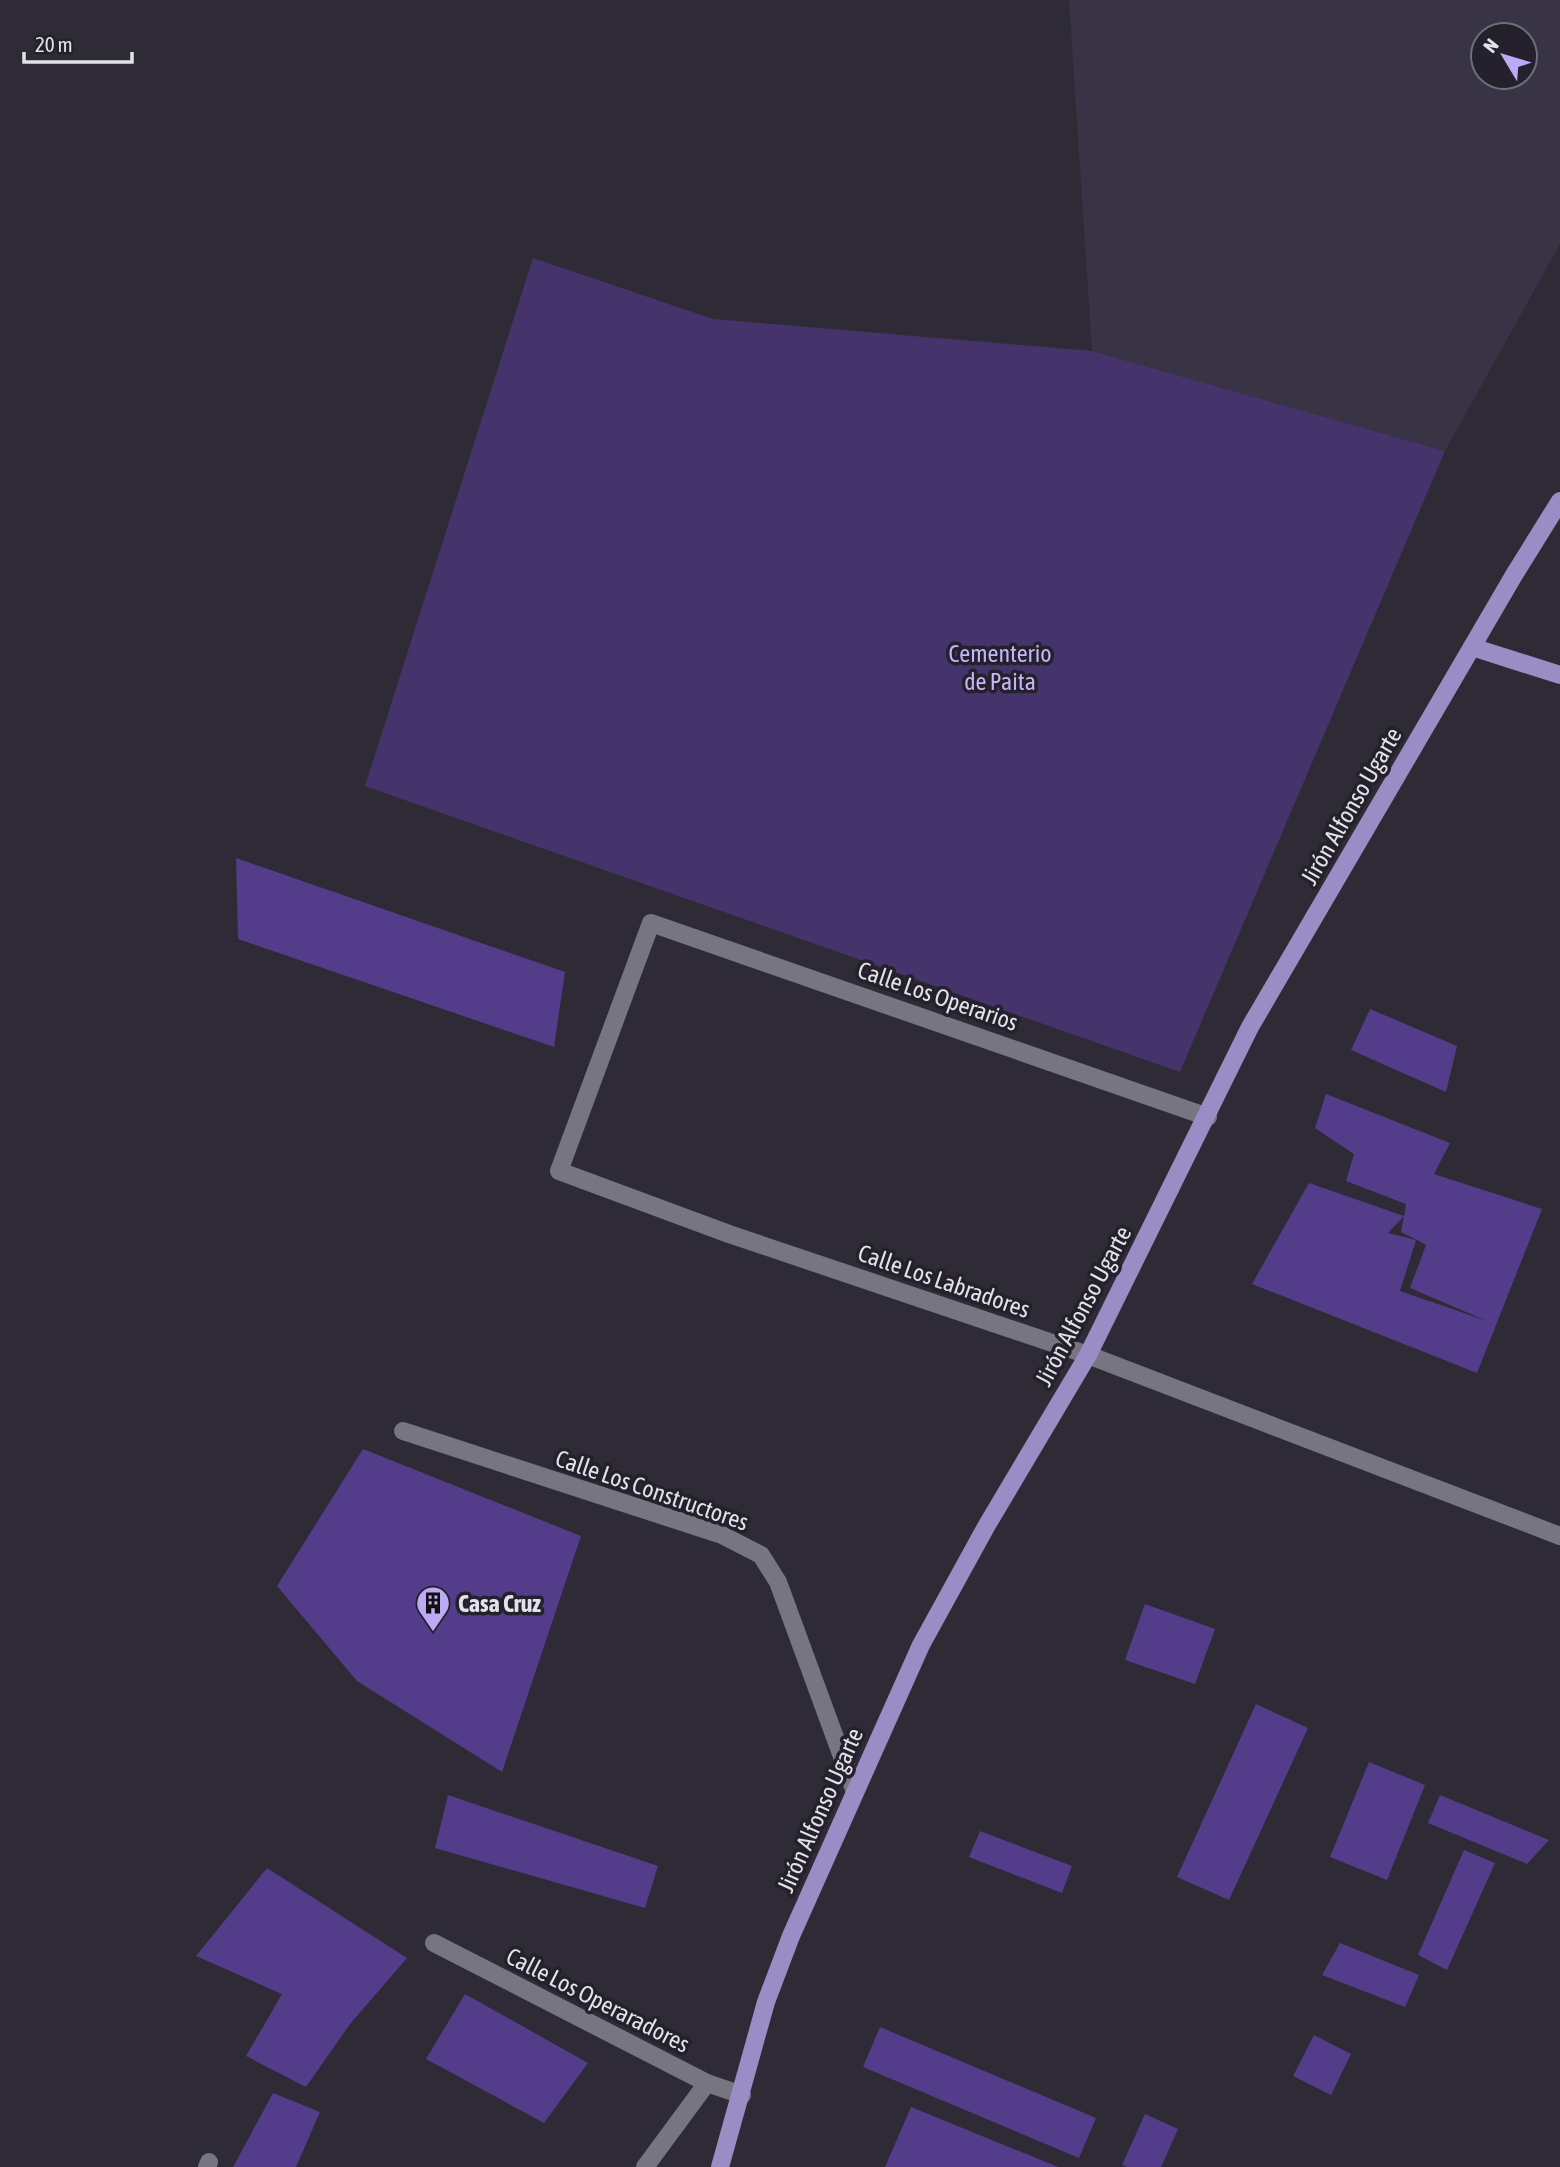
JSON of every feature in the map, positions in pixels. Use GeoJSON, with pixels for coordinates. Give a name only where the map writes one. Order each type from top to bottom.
{"type":"FeatureCollection","features":[{"type":"Feature","properties":{"kind":"main road","name":"Jirón Alfonso Ugarte"},"geometry":{"type":"LineString","coordinates":[[720,2167],[766,2002],[791,1936],[921,1645],[987,1525],[1088,1355],[1250,1027],[1560,501]]}},
{"type":"Feature","properties":{"kind":"main road"},"geometry":{"type":"LineString","coordinates":[[1472,647],[1560,675]]}},
{"type":"Feature","properties":{"kind":"street","name":"Calle Los Operarios"},"geometry":{"type":"LineString","coordinates":[[651,923],[1208,1116]]}},
{"type":"Feature","properties":{"kind":"street","name":"Calle Los Labradores"},"geometry":{"type":"LineString","coordinates":[[651,923],[559,1171],[729,1234],[1088,1355],[1560,1536]]}},
{"type":"Feature","properties":{"kind":"street","name":"Calle Los Constructores"},"geometry":{"type":"LineString","coordinates":[[403,1432],[722,1535],[761,1555],[778,1582],[855,1792]]}},
{"type":"Feature","properties":{"kind":"street","name":"Calle Los Operaradores"},"geometry":{"type":"LineString","coordinates":[[434,1943],[707,2082],[742,2095]]}},
{"type":"Feature","properties":{"kind":"street"},"geometry":{"type":"LineString","coordinates":[[645,2167],[707,2082]]}},
{"type":"Feature","properties":{"kind":"shaded area"},"geometry":{"type":"Polygon","coordinates":[[[1069,0],[1560,0],[1560,244],[1445,451],[1092,351],[1069,0]]]}},
{"type":"Feature","properties":{"kind":"green space","name":"Cementerio de Paita"},"geometry":{"type":"Polygon","coordinates":[[[533,258],[713,319],[1092,351],[1445,451],[1180,1072],[365,786],[533,258]]]}},
{"type":"Feature","properties":{"kind":"building"},"geometry":{"type":"Polygon","coordinates":[[[236,858],[565,972],[554,1047],[238,939],[236,858]]]}},
{"type":"Feature","properties":{"kind":"building"},"geometry":{"type":"Polygon","coordinates":[[[1370,1009],[1457,1046],[1446,1092],[1351,1050],[1370,1009]]]}},
{"type":"Feature","properties":{"kind":"building"},"geometry":{"type":"Polygon","coordinates":[[[1326,1094],[1450,1143],[1434,1174],[1542,1209],[1477,1373],[1252,1284],[1309,1183],[1404,1216],[1406,1204],[1346,1181],[1354,1154],[1315,1128],[1326,1094]],[[1404,1216],[1388,1233],[1416,1240],[1400,1291],[1487,1321],[1410,1288],[1426,1245],[1401,1232],[1404,1216]]]}},
{"type":"Feature","properties":{"kind":"building","name":"Casa Cruz"},"geometry":{"type":"Polygon","coordinates":[[[363,1449],[581,1536],[502,1772],[357,1681],[277,1586],[363,1449]]]}},
{"type":"Feature","properties":{"kind":"building"},"geometry":{"type":"Polygon","coordinates":[[[1145,1604],[1215,1629],[1195,1684],[1125,1660],[1145,1604]]]}},
{"type":"Feature","properties":{"kind":"building"},"geometry":{"type":"Polygon","coordinates":[[[1256,1704],[1308,1728],[1229,1900],[1177,1877],[1256,1704]]]}},
{"type":"Feature","properties":{"kind":"building"},"geometry":{"type":"Polygon","coordinates":[[[1369,1762],[1425,1785],[1387,1880],[1330,1857],[1369,1762]]]}},
{"type":"Feature","properties":{"kind":"building"},"geometry":{"type":"Polygon","coordinates":[[[448,1795],[658,1866],[645,1908],[435,1848],[448,1795]]]}},
{"type":"Feature","properties":{"kind":"building"},"geometry":{"type":"Polygon","coordinates":[[[1440,1795],[1549,1840],[1527,1864],[1428,1823],[1440,1795]]]}},
{"type":"Feature","properties":{"kind":"building"},"geometry":{"type":"Polygon","coordinates":[[[980,1831],[1072,1866],[1062,1893],[969,1857],[980,1831]]]}},
{"type":"Feature","properties":{"kind":"building"},"geometry":{"type":"Polygon","coordinates":[[[1464,1850],[1495,1863],[1447,1970],[1418,1955],[1464,1850]]]}},
{"type":"Feature","properties":{"kind":"building"},"geometry":{"type":"Polygon","coordinates":[[[267,1868],[407,1958],[350,2024],[306,2087],[246,2056],[282,1994],[196,1956],[267,1868]]]}},
{"type":"Feature","properties":{"kind":"building"},"geometry":{"type":"Polygon","coordinates":[[[1340,1943],[1419,1975],[1405,2007],[1322,1975],[1340,1943]]]}},
{"type":"Feature","properties":{"kind":"building"},"geometry":{"type":"Polygon","coordinates":[[[465,1994],[588,2063],[544,2123],[426,2059],[465,1994]]]}},
{"type":"Feature","properties":{"kind":"building"},"geometry":{"type":"Polygon","coordinates":[[[880,2027],[1096,2118],[1079,2158],[863,2067],[880,2027]]]}},
{"type":"Feature","properties":{"kind":"building"},"geometry":{"type":"Polygon","coordinates":[[[1314,2035],[1351,2054],[1331,2095],[1293,2076],[1314,2035]]]}},
{"type":"Feature","properties":{"kind":"building"},"geometry":{"type":"Polygon","coordinates":[[[273,2093],[320,2112],[296,2167],[233,2167],[273,2093]]]}},
{"type":"Feature","properties":{"kind":"building"},"geometry":{"type":"Polygon","coordinates":[[[911,2107],[1058,2167],[885,2167],[911,2107]]]}},
{"type":"Feature","properties":{"kind":"building"},"geometry":{"type":"Polygon","coordinates":[[[1145,2114],[1178,2129],[1161,2167],[1127,2167],[1122,2165],[1145,2114]]]}},
{"type":"Feature","properties":{"kind":"place","name":"Casa Cruz"},"geometry":{"type":"Point","coordinates":[433,1633]}}]}
